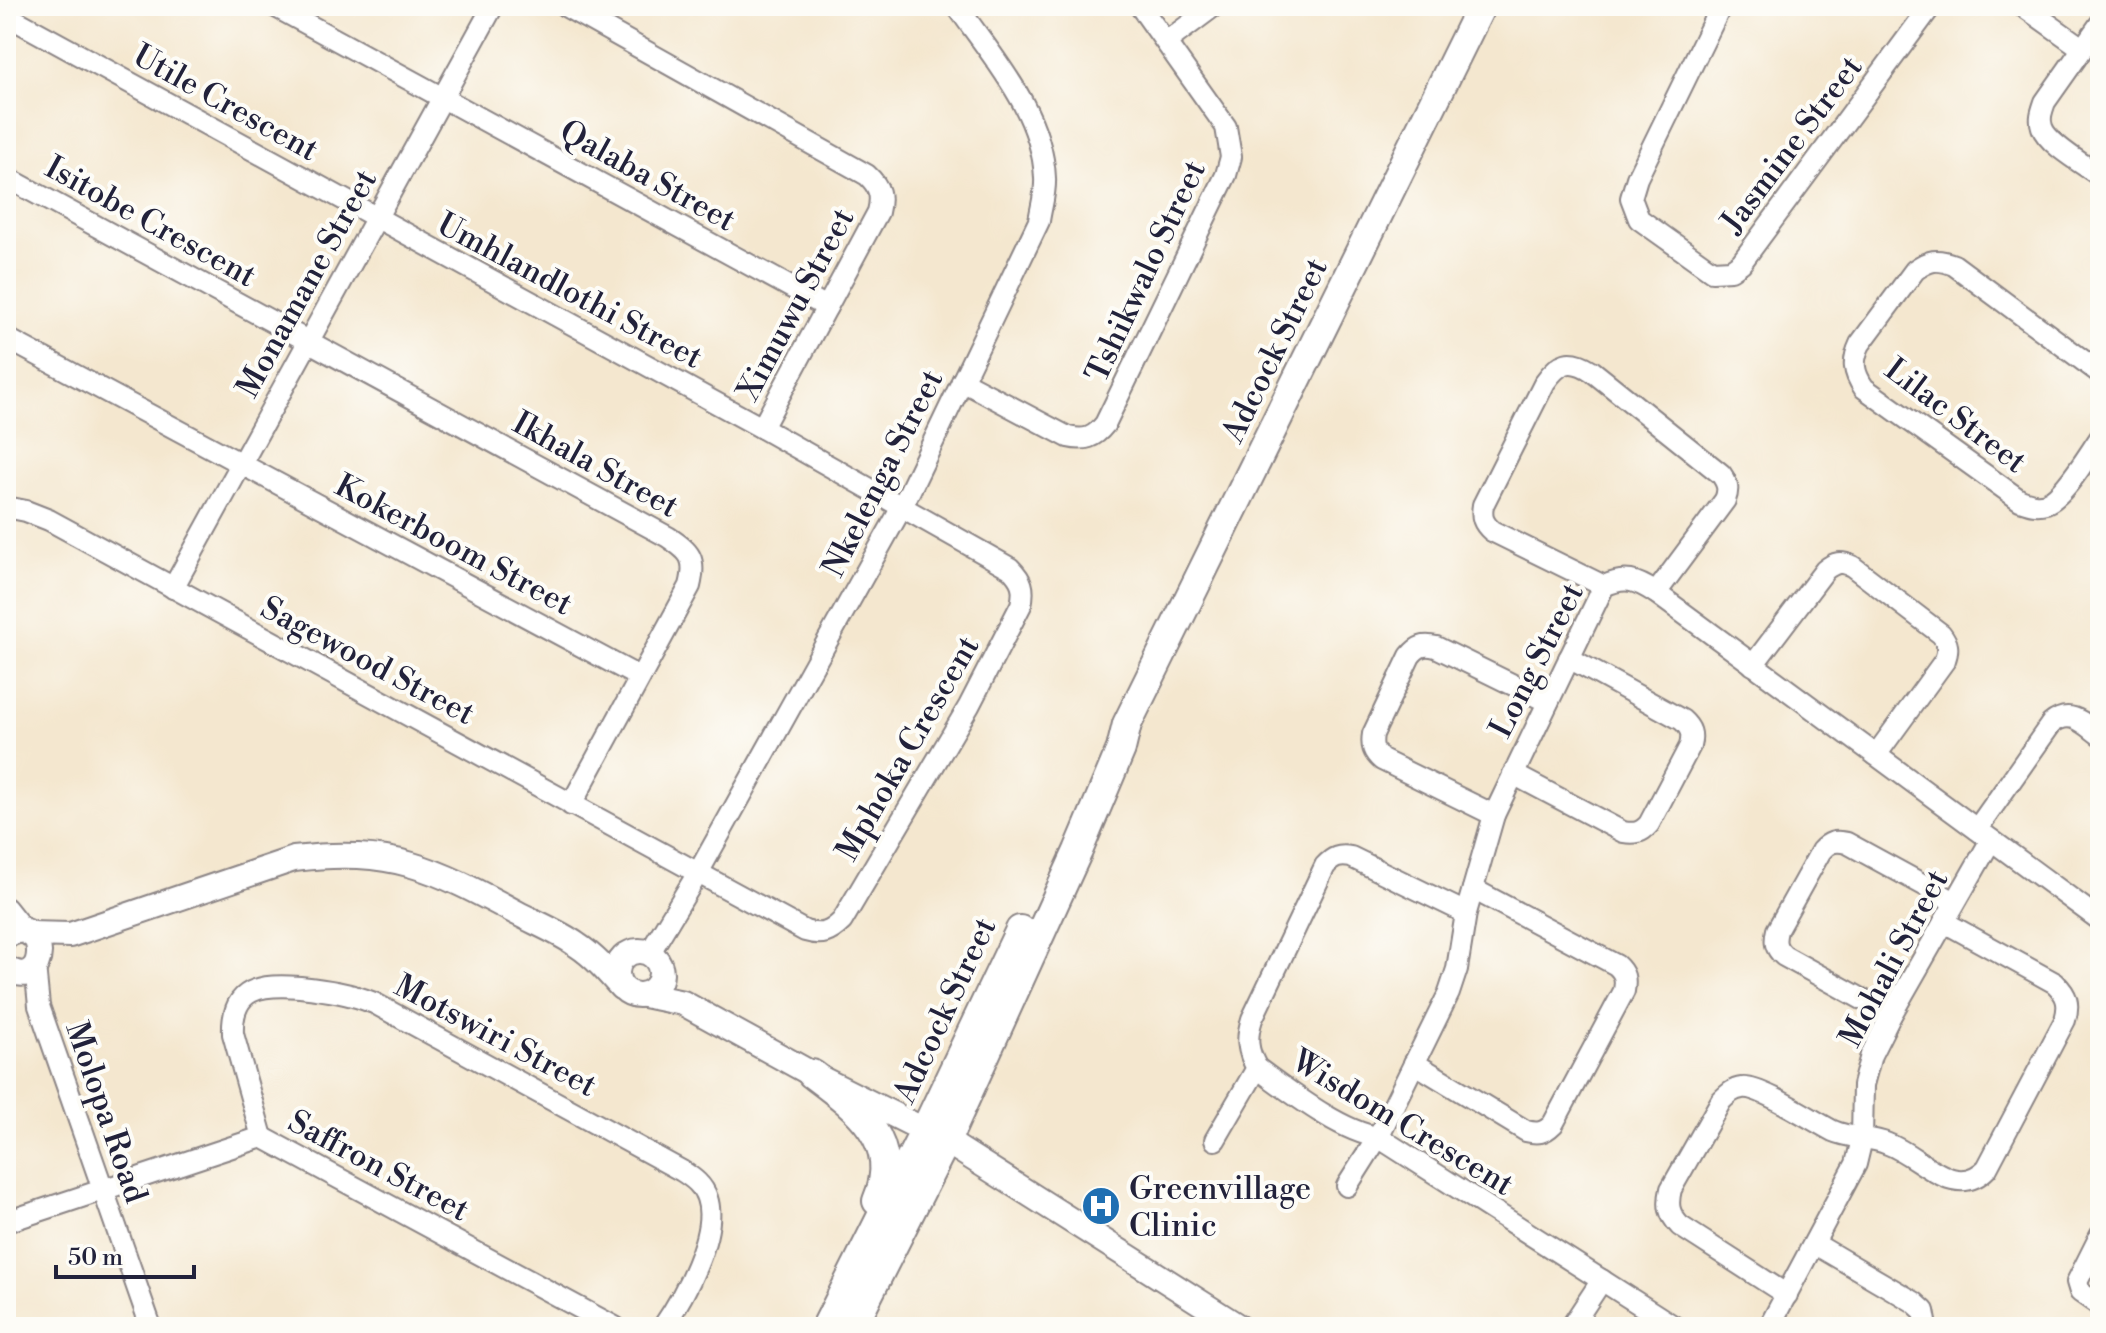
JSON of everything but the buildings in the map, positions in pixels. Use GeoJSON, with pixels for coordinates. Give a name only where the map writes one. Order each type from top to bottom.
{"type":"FeatureCollection","features":[{"type":"Feature","properties":{"kind":"main road","name":"Adcock Street"},"geometry":{"type":"LineString","coordinates":[[852,1327],[935,1136],[1078,851],[1121,749],[1127,724],[1481,6]]}},
{"type":"Feature","properties":{"kind":"main road"},"geometry":{"type":"LineString","coordinates":[[812,1074],[856,1107],[878,1139],[885,1164],[881,1190],[853,1254],[841,1295]]}},
{"type":"Feature","properties":{"kind":"main road","name":"Adcock Street"},"geometry":{"type":"LineString","coordinates":[[826,1327],[841,1295],[935,1136]]}},
{"type":"Feature","properties":{"kind":"street"},"geometry":{"type":"LineString","coordinates":[[274,6],[441,97]]}},
{"type":"Feature","properties":{"kind":"street","name":"Monamane Street"},"geometry":{"type":"LineString","coordinates":[[173,588],[493,6]]}},
{"type":"Feature","properties":{"kind":"street","name":"Ximuwu Street"},"geometry":{"type":"LineString","coordinates":[[565,6],[867,175],[877,185],[881,199],[878,212],[762,428]]}},
{"type":"Feature","properties":{"kind":"street","name":"Nkelenga Street"},"geometry":{"type":"LineString","coordinates":[[649,959],[902,507],[1039,221],[1045,180],[1041,150],[1021,99],[957,6]]}},
{"type":"Feature","properties":{"kind":"street","name":"Tshikwalo Street"},"geometry":{"type":"LineString","coordinates":[[962,381],[1068,437],[1082,440],[1096,436],[1105,424],[1226,175],[1231,157],[1226,127],[1140,6]]}},
{"type":"Feature","properties":{"kind":"street"},"geometry":{"type":"LineString","coordinates":[[1166,42],[1214,6]]}},
{"type":"Feature","properties":{"kind":"street","name":"Jasmine Street"},"geometry":{"type":"LineString","coordinates":[[1721,6],[1637,178],[1631,198],[1639,219],[1704,267],[1722,272],[1741,263],[1931,6]]}},
{"type":"Feature","properties":{"kind":"street"},"geometry":{"type":"LineString","coordinates":[[2023,6],[2082,48]]}},
{"type":"Feature","properties":{"kind":"street","name":"Utile Crescent"},"geometry":{"type":"LineString","coordinates":[[6,15],[376,219]]}},
{"type":"Feature","properties":{"kind":"street"},"geometry":{"type":"LineString","coordinates":[[2100,24],[2045,102],[2040,115],[2042,129],[2051,140],[2100,176]]}},
{"type":"Feature","properties":{"kind":"street","name":"Qalaba Street"},"geometry":{"type":"LineString","coordinates":[[441,97],[827,307]]}},
{"type":"Feature","properties":{"kind":"street","name":"Isitobe Crescent"},"geometry":{"type":"LineString","coordinates":[[6,177],[309,341]]}},
{"type":"Feature","properties":{"kind":"street","name":"Umhlandlothi Street"},"geometry":{"type":"LineString","coordinates":[[376,219],[902,507]]}},
{"type":"Feature","properties":{"kind":"street","name":"Lilac Street"},"geometry":{"type":"LineString","coordinates":[[2100,373],[1954,265],[1940,260],[1926,262],[1915,270],[1854,355],[1857,377],[1864,388],[2020,500],[2034,505],[2048,503],[2059,494],[2100,438]]}},
{"type":"Feature","properties":{"kind":"street"},"geometry":{"type":"LineString","coordinates":[[6,338],[241,464]]}},
{"type":"Feature","properties":{"kind":"street","name":"Ikhala Street"},"geometry":{"type":"LineString","coordinates":[[309,341],[668,537],[685,549],[693,561],[690,586],[571,805]]}},
{"type":"Feature","properties":{"kind":"street"},"geometry":{"type":"LineString","coordinates":[[1604,586],[1492,531],[1481,515],[1483,505],[1545,382],[1554,370],[1567,363],[1581,364],[1592,371],[1727,482],[1725,500],[1656,593]]}},
{"type":"Feature","properties":{"kind":"street","name":"Kokerboom Street"},"geometry":{"type":"LineString","coordinates":[[241,464],[639,677]]}},
{"type":"Feature","properties":{"kind":"street","name":"Sagewood Street"},"geometry":{"type":"LineString","coordinates":[[6,507],[49,520],[698,873]]}},
{"type":"Feature","properties":{"kind":"street","name":"Mphoka Crescent"},"geometry":{"type":"LineString","coordinates":[[698,873],[805,931],[819,935],[832,931],[842,921],[969,706],[1021,605],[1024,591],[1020,578],[1010,568],[902,507]]}},
{"type":"Feature","properties":{"kind":"street"},"geometry":{"type":"LineString","coordinates":[[1753,665],[1825,570],[1833,563],[1843,562],[1852,566],[1941,634],[1947,642],[1945,660],[1876,755]]}},
{"type":"Feature","properties":{"kind":"street","name":"Long Street"},"geometry":{"type":"LineString","coordinates":[[1347,1186],[1378,1137],[1457,969],[1466,913],[1494,815],[1604,586],[1621,578],[1638,581],[1656,593],[2100,920]]}},
{"type":"Feature","properties":{"kind":"street"},"geometry":{"type":"LineString","coordinates":[[1494,815],[1382,760],[1374,753],[1371,744],[1373,734],[1410,656],[1417,648],[1426,645],[1436,647],[1548,702]]}},
{"type":"Feature","properties":{"kind":"street"},"geometry":{"type":"LineString","coordinates":[[1513,774],[1623,832],[1633,834],[1643,831],[1649,824],[1690,746],[1690,727],[1682,720],[1569,658]]}},
{"type":"Feature","properties":{"kind":"street","name":"Mohali Street"},"geometry":{"type":"LineString","coordinates":[[1769,1327],[1856,1164],[1862,1139],[1863,1085],[1871,1055],[1955,902],[1984,834],[2051,724],[2059,717],[2078,719],[2100,735]]}},
{"type":"Feature","properties":{"kind":"street"},"geometry":{"type":"LineString","coordinates":[[1891,1015],[1784,956],[1777,949],[1774,940],[1777,930],[1821,851],[1827,844],[1837,841],[1847,843],[1955,902]]}},
{"type":"Feature","properties":{"kind":"street"},"geometry":{"type":"LineString","coordinates":[[18,968],[70,935],[294,859],[364,855],[396,860],[451,878],[577,944],[633,991],[683,1003],[812,1074],[935,1136],[1239,1327]]}},
{"type":"Feature","properties":{"kind":"street","name":"Wisdom Crescent"},"geometry":{"type":"LineString","coordinates":[[1466,913],[1351,857],[1341,855],[1332,859],[1325,866],[1252,1019],[1247,1036],[1249,1054],[1257,1068],[1343,1126],[1360,1135],[1378,1137],[1675,1327]]}},
{"type":"Feature","properties":{"kind":"street"},"geometry":{"type":"LineString","coordinates":[[1414,1063],[1526,1131],[1536,1134],[1546,1131],[1553,1124],[1624,991],[1626,981],[1616,965],[1473,889]]}},
{"type":"Feature","properties":{"kind":"street"},"geometry":{"type":"LineString","coordinates":[[6,908],[15,931],[40,949],[18,968]]}},
{"type":"Feature","properties":{"kind":"street"},"geometry":{"type":"LineString","coordinates":[[1787,1295],[1680,1226],[1671,1216],[1668,1203],[1671,1189],[1721,1101],[1731,1091],[1745,1087],[1759,1090],[1846,1137],[1889,1144],[1948,1179],[1963,1182],[1977,1178],[1987,1168],[2065,1020],[2069,1006],[2065,993],[2055,983],[1944,922]]}},
{"type":"Feature","properties":{"kind":"street"},"geometry":{"type":"LineString","coordinates":[[15,931],[70,935]]}},
{"type":"Feature","properties":{"kind":"street"},"geometry":{"type":"LineString","coordinates":[[577,944],[649,959],[683,1003]]}},
{"type":"Feature","properties":{"kind":"street"},"geometry":{"type":"LineString","coordinates":[[626,955],[649,959],[655,989],[633,991],[617,976],[618,964],[626,955]]}},
{"type":"Feature","properties":{"kind":"street","name":"Molopa Road"},"geometry":{"type":"LineString","coordinates":[[18,968],[39,1006],[151,1327]]}},
{"type":"Feature","properties":{"kind":"street","name":"Motswiri Street"},"geometry":{"type":"LineString","coordinates":[[262,1137],[233,1034],[232,1017],[238,1003],[261,986],[276,985],[335,990],[374,1003],[698,1182],[707,1196],[710,1212],[705,1236],[691,1279],[678,1307],[663,1327]]}},
{"type":"Feature","properties":{"kind":"street"},"geometry":{"type":"LineString","coordinates":[[1215,1140],[1257,1068]]}},
{"type":"Feature","properties":{"kind":"street","name":"Saffron Street"},"geometry":{"type":"LineString","coordinates":[[6,1222],[262,1137],[615,1327]]}},
{"type":"Feature","properties":{"kind":"street"},"geometry":{"type":"LineString","coordinates":[[2100,1236],[2077,1282],[2080,1292],[2100,1306]]}},
{"type":"Feature","properties":{"kind":"street"},"geometry":{"type":"LineString","coordinates":[[1815,1244],[1914,1302],[1924,1311],[1927,1327]]}},
{"type":"Feature","properties":{"kind":"street"},"geometry":{"type":"LineString","coordinates":[[1571,1327],[1602,1280]]}},
{"type":"Feature","properties":{"kind":"place","name":"Greenvillage Clinic"},"geometry":{"type":"Point","coordinates":[1101,1206]}}]}
